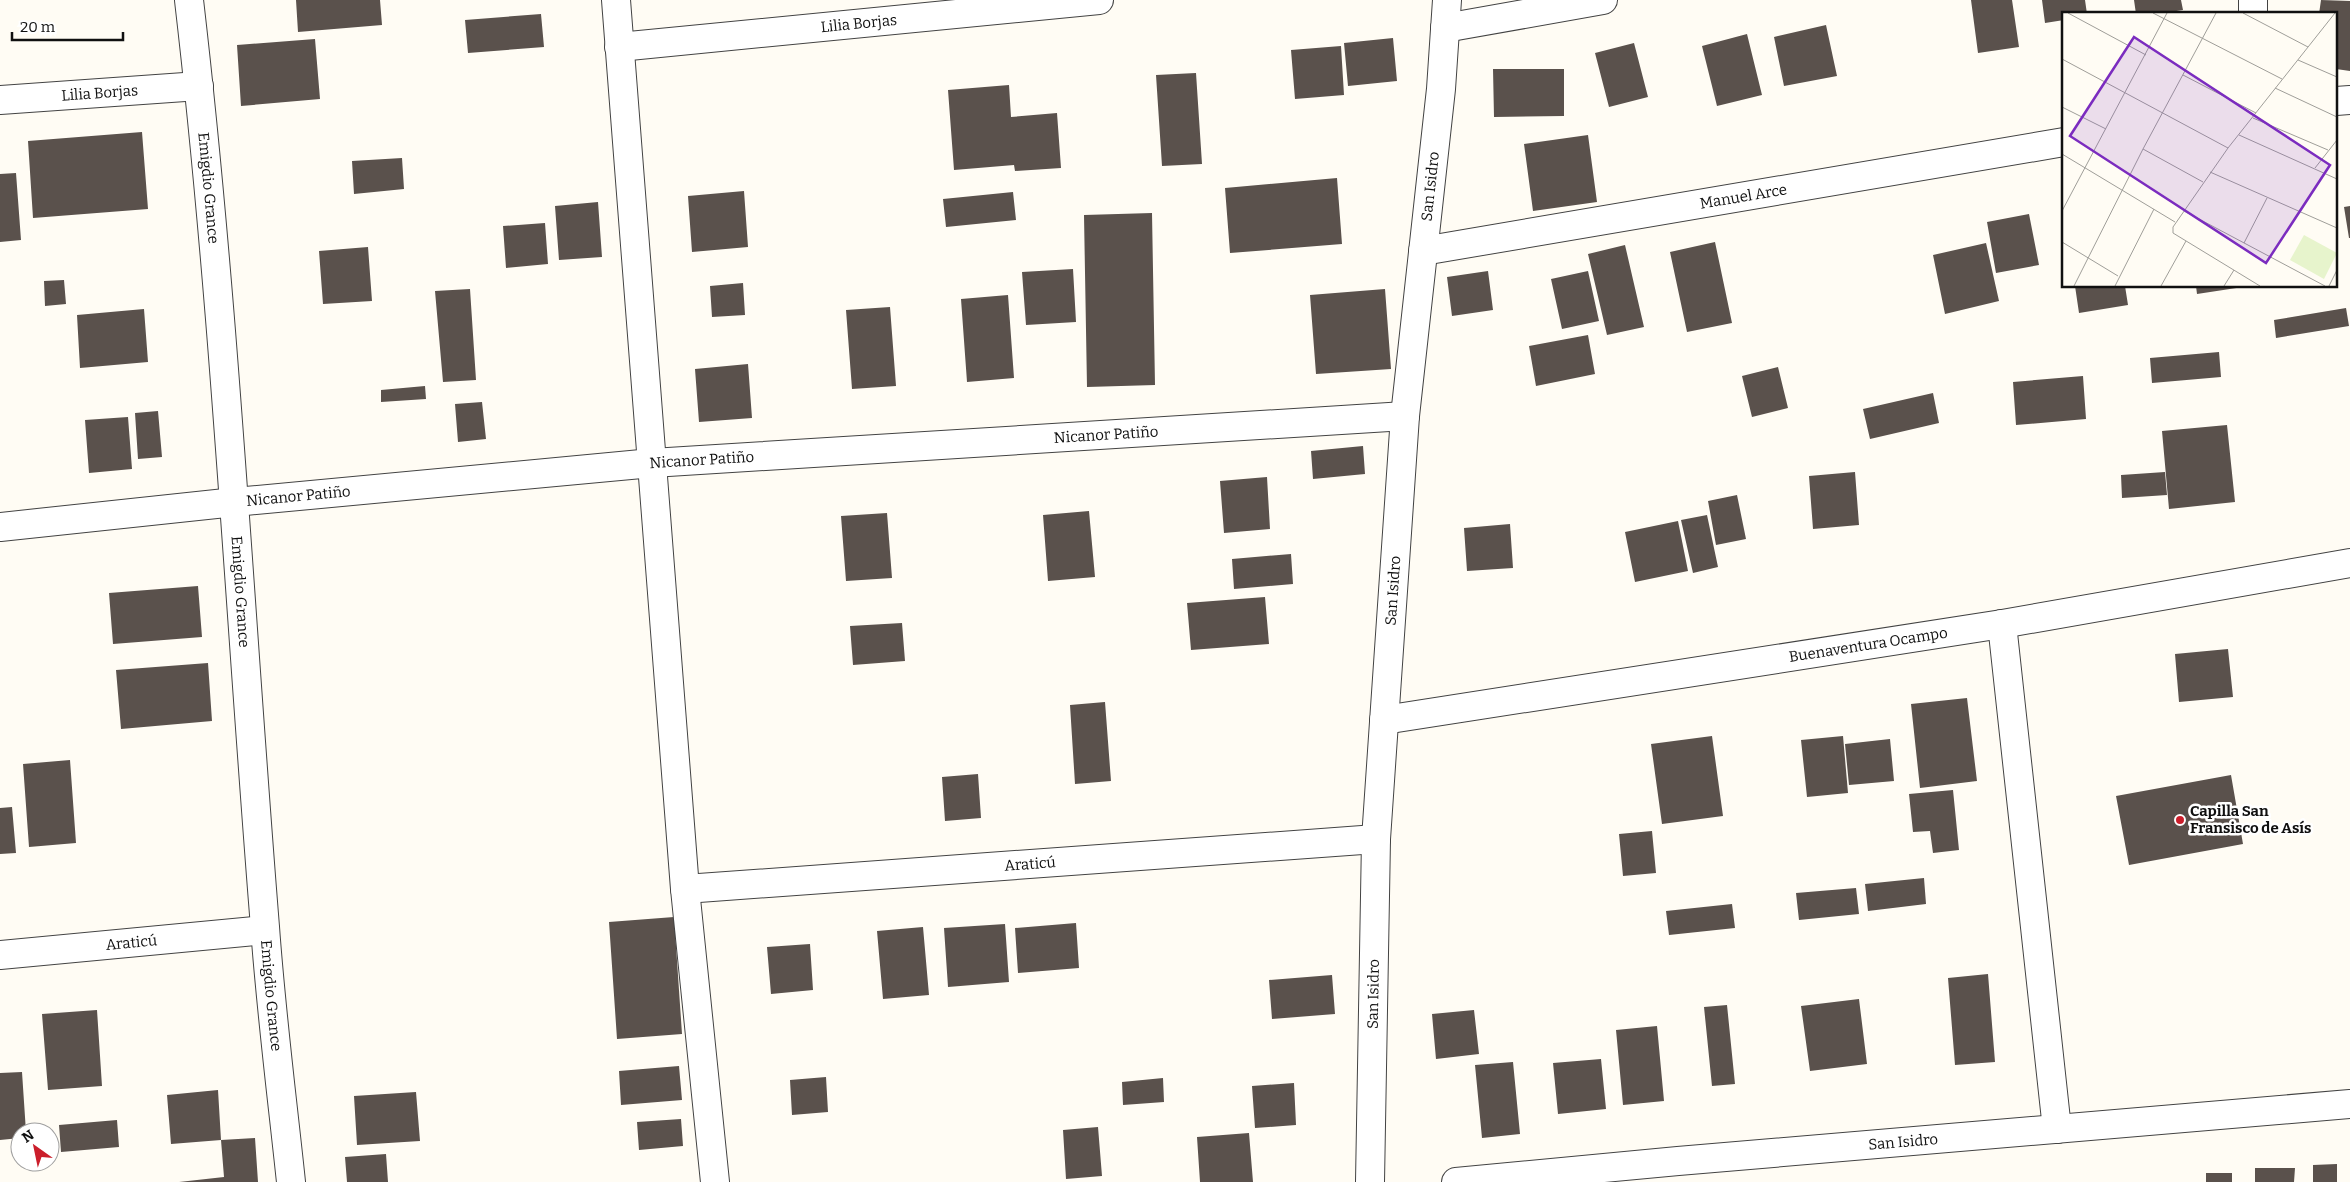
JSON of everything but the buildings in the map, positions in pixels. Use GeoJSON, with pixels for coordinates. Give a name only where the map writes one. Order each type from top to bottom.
{"type":"FeatureCollection","features":[{"type":"Feature","properties":{"kind":"street","name":"Emigdio Grance"},"geometry":{"type":"LineString","coordinates":[[189,0],[199,86],[235,502],[265,930],[291,1182]]}},
{"type":"Feature","properties":{"kind":"street"},"geometry":{"type":"LineString","coordinates":[[616,0],[685,889],[715,1182]]}},
{"type":"Feature","properties":{"kind":"street","name":"Lilia Borjas"},"geometry":{"type":"LineString","coordinates":[[619,47],[1099,0]]}},
{"type":"Feature","properties":{"kind":"street","name":"San Isidro"},"geometry":{"type":"LineString","coordinates":[[1370,1182],[1376,839],[1405,416],[1441,88],[1447,0]]}},
{"type":"Feature","properties":{"kind":"street"},"geometry":{"type":"LineString","coordinates":[[1445,28],[1603,0]]}},
{"type":"Feature","properties":{"kind":"street","name":"Lilia Borjas"},"geometry":{"type":"LineString","coordinates":[[0,100],[199,86]]}},
{"type":"Feature","properties":{"kind":"street","name":"Manuel Arce"},"geometry":{"type":"LineString","coordinates":[[1423,250],[2062,142]]}},
{"type":"Feature","properties":{"kind":"street","name":"Nicanor Patiño"},"geometry":{"type":"LineString","coordinates":[[0,527],[235,502],[652,464],[1405,416]]}},
{"type":"Feature","properties":{"kind":"street","name":"Buenaventura Ocampo"},"geometry":{"type":"LineString","coordinates":[[1384,720],[2002,624],[2350,563]]}},
{"type":"Feature","properties":{"kind":"street"},"geometry":{"type":"LineString","coordinates":[[2002,624],[2057,1129]]}},
{"type":"Feature","properties":{"kind":"street","name":"Araticú"},"geometry":{"type":"LineString","coordinates":[[685,889],[1376,839]]}},
{"type":"Feature","properties":{"kind":"street","name":"Araticú"},"geometry":{"type":"LineString","coordinates":[[0,955],[265,930]]}},
{"type":"Feature","properties":{"kind":"street","name":"San Isidro"},"geometry":{"type":"LineString","coordinates":[[1456,1182],[1697,1159],[2350,1104]]}},
{"type":"Feature","properties":{"kind":"place","name":"Capilla San Fransisco de Asís"},"geometry":{"type":"Point","coordinates":[2180,820]}}]}
